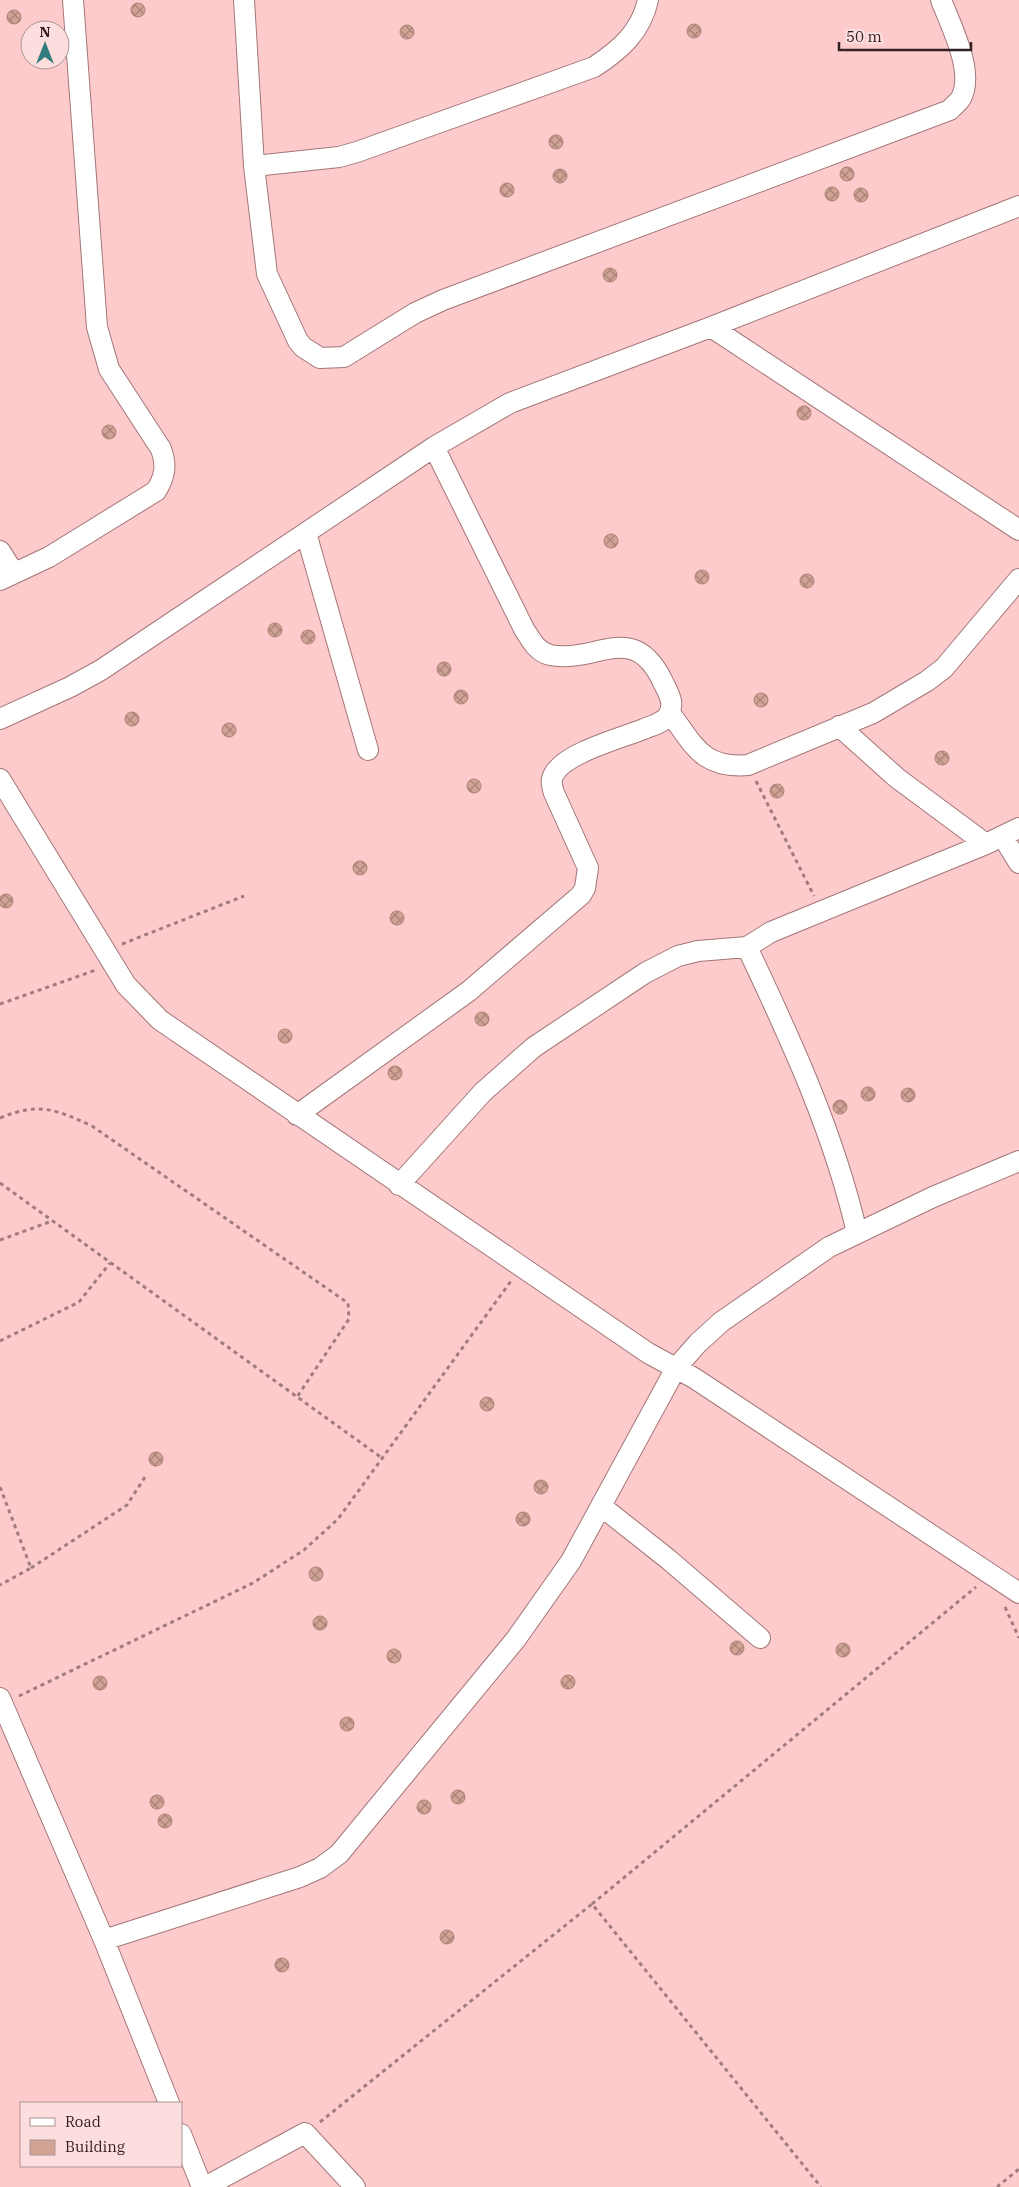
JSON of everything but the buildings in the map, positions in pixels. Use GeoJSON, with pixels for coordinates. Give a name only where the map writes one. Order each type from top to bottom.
{"type":"FeatureCollection","features":[{"type":"Feature","properties":{"kind":"street"},"geometry":{"type":"LineString","coordinates":[[0,551],[7,576],[48,557],[156,491],[164,479],[165,459],[161,449],[109,369],[98,333],[73,0]]}},
{"type":"Feature","properties":{"kind":"street"},"geometry":{"type":"LineString","coordinates":[[244,0],[254,166],[265,266],[278,299],[303,347],[320,358],[344,357],[415,313],[443,300],[950,110],[961,99],[965,73],[961,54],[941,0]]}},
{"type":"Feature","properties":{"kind":"street"},"geometry":{"type":"LineString","coordinates":[[254,166],[339,157],[357,152],[594,67],[616,53],[630,39],[645,14],[648,0]]}},
{"type":"Feature","properties":{"kind":"street"},"geometry":{"type":"LineString","coordinates":[[0,719],[70,687],[101,670],[434,447],[510,403],[1016,211]]}},
{"type":"Feature","properties":{"kind":"street"},"geometry":{"type":"LineString","coordinates":[[711,327],[1019,530]]}},
{"type":"Feature","properties":{"kind":"street"},"geometry":{"type":"LineString","coordinates":[[297,1115],[469,991],[581,895],[585,888],[588,868],[554,793],[551,781],[554,773],[573,757],[662,722],[670,713],[672,700],[656,668],[644,656],[633,650],[609,648],[565,655],[550,654],[539,650],[524,629],[434,447]]}},
{"type":"Feature","properties":{"kind":"street"},"geometry":{"type":"LineString","coordinates":[[306,533],[368,750]]}},
{"type":"Feature","properties":{"kind":"street"},"geometry":{"type":"LineString","coordinates":[[670,713],[704,757],[716,763],[733,766],[748,765],[873,713],[906,696],[944,668],[1019,579]]}},
{"type":"Feature","properties":{"kind":"street"},"geometry":{"type":"LineString","coordinates":[[839,726],[897,778],[1002,837],[1019,863]]}},
{"type":"Feature","properties":{"kind":"street"},"geometry":{"type":"LineString","coordinates":[[0,779],[126,985],[160,1020],[399,1185],[648,1353],[676,1368],[991,1575],[1011,1598]]}},
{"type":"Feature","properties":{"kind":"street"},"geometry":{"type":"LineString","coordinates":[[399,1185],[483,1092],[534,1047],[645,972],[678,956],[698,951],[747,947],[771,932],[1002,837]]}},
{"type":"Feature","properties":{"kind":"street"},"geometry":{"type":"LineString","coordinates":[[747,947],[796,1049],[846,1185],[857,1233]]}},
{"type":"Feature","properties":{"kind":"street"},"geometry":{"type":"LineString","coordinates":[[104,1940],[300,1877],[320,1868],[339,1854],[516,1639],[571,1561],[676,1368],[698,1343],[721,1322],[829,1247],[932,1197],[1019,1161]]}},
{"type":"Feature","properties":{"kind":"street"},"geometry":{"type":"LineString","coordinates":[[601,1506],[668,1559],[760,1638]]}},
{"type":"Feature","properties":{"kind":"street"},"geometry":{"type":"LineString","coordinates":[[1,1701],[104,1940],[169,2102]]}},
{"type":"Feature","properties":{"kind":"street"},"geometry":{"type":"LineString","coordinates":[[182,2136],[204,2187],[305,2133],[355,2187]]}},
{"type":"Feature","properties":{"kind":"path"},"geometry":{"type":"LineString","coordinates":[[748,765],[822,912]]}},
{"type":"Feature","properties":{"kind":"path"},"geometry":{"type":"LineString","coordinates":[[0,1004],[244,896]]}},
{"type":"Feature","properties":{"kind":"path"},"geometry":{"type":"LineString","coordinates":[[0,1118],[36,1109],[59,1110],[92,1126],[348,1303],[349,1319],[297,1397]]}},
{"type":"Feature","properties":{"kind":"path"},"geometry":{"type":"LineString","coordinates":[[0,1183],[382,1458]]}},
{"type":"Feature","properties":{"kind":"path"},"geometry":{"type":"LineString","coordinates":[[0,1240],[52,1221]]}},
{"type":"Feature","properties":{"kind":"path"},"geometry":{"type":"LineString","coordinates":[[0,1341],[80,1302],[110,1262]]}},
{"type":"Feature","properties":{"kind":"path"},"geometry":{"type":"LineString","coordinates":[[1,1701],[253,1584],[304,1550],[338,1519],[521,1267]]}},
{"type":"Feature","properties":{"kind":"path"},"geometry":{"type":"LineString","coordinates":[[0,1585],[31,1568],[127,1505],[145,1476]]}},
{"type":"Feature","properties":{"kind":"path"},"geometry":{"type":"LineString","coordinates":[[0,1487],[31,1568]]}},
{"type":"Feature","properties":{"kind":"path"},"geometry":{"type":"LineString","coordinates":[[305,2133],[592,1904],[991,1575]]}},
{"type":"Feature","properties":{"kind":"path"},"geometry":{"type":"LineString","coordinates":[[1011,1598],[1019,1638]]}},
{"type":"Feature","properties":{"kind":"path"},"geometry":{"type":"LineString","coordinates":[[592,1904],[821,2187]]}},
{"type":"Feature","properties":{"kind":"path"},"geometry":{"type":"LineString","coordinates":[[997,2187],[1019,2169]]}}]}
